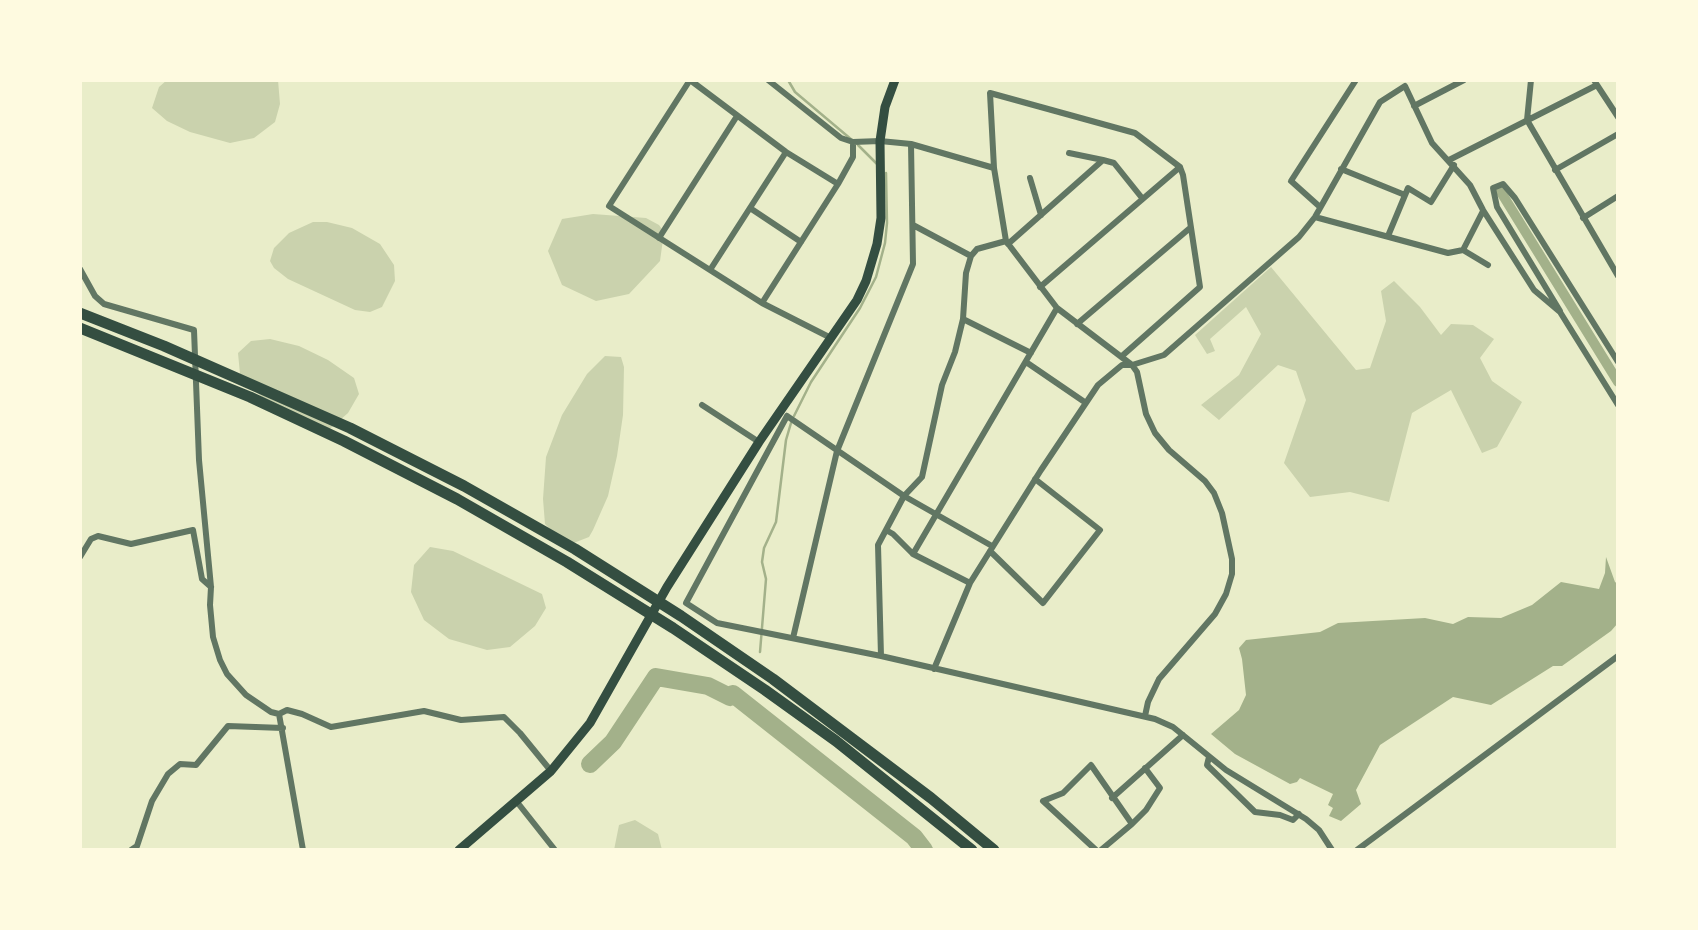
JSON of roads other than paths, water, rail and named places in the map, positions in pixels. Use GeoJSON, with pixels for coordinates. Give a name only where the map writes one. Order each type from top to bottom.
{"type":"FeatureCollection","features":[{"type":"Feature","properties":{"kind":"highway"},"geometry":{"type":"LineString","coordinates":[[80,314],[164,346],[350,428],[575,549],[773,679],[994,850]]}},
{"type":"Feature","properties":{"kind":"highway"},"geometry":{"type":"LineString","coordinates":[[80,328],[250,397],[329,434],[568,562],[765,690],[836,741],[972,850]]}},
{"type":"Feature","properties":{"kind":"main road"},"geometry":{"type":"LineString","coordinates":[[460,850],[551,771],[590,722],[667,587],[758,442],[782,413],[857,300],[877,244],[880,141],[885,107],[895,80]]}},
{"type":"Feature","properties":{"kind":"street"},"geometry":{"type":"LineString","coordinates":[[831,338],[762,304],[609,206],[690,80],[786,152],[838,184]]}},
{"type":"Feature","properties":{"kind":"street"},"geometry":{"type":"LineString","coordinates":[[768,80],[841,138],[911,144],[994,168]]}},
{"type":"Feature","properties":{"kind":"street"},"geometry":{"type":"LineString","coordinates":[[1320,207],[1292,181],[1356,80]]}},
{"type":"Feature","properties":{"kind":"street"},"geometry":{"type":"LineString","coordinates":[[1414,106],[1464,80]]}},
{"type":"Feature","properties":{"kind":"street"},"geometry":{"type":"LineString","coordinates":[[1531,80],[1527,120],[1618,276]]}},
{"type":"Feature","properties":{"kind":"street"},"geometry":{"type":"LineString","coordinates":[[934,669],[970,583],[1098,386],[1122,365],[1164,355],[1298,237],[1314,217],[1380,102],[1404,83],[1432,143],[1470,185],[1534,290],[1560,312]]}},
{"type":"Feature","properties":{"kind":"street"},"geometry":{"type":"LineString","coordinates":[[1388,236],[1408,188],[1432,202],[1452,162],[1595,83],[1618,117]]}},
{"type":"Feature","properties":{"kind":"street"},"geometry":{"type":"LineString","coordinates":[[1122,356],[1200,287],[1180,167],[1135,133],[990,93],[994,168],[1007,243],[1057,308],[1138,372],[1144,408],[1155,433],[1200,475],[1214,493],[1222,513],[1232,559],[1231,580],[1220,607],[1163,673],[1145,716]]}},
{"type":"Feature","properties":{"kind":"street"},"geometry":{"type":"LineString","coordinates":[[659,238],[737,116]]}},
{"type":"Feature","properties":{"kind":"street"},"geometry":{"type":"LineString","coordinates":[[1555,170],[1618,134]]}},
{"type":"Feature","properties":{"kind":"street"},"geometry":{"type":"LineString","coordinates":[[762,304],[838,184],[853,157],[853,142]]}},
{"type":"Feature","properties":{"kind":"street"},"geometry":{"type":"LineString","coordinates":[[793,638],[837,451],[912,264],[911,144]]}},
{"type":"Feature","properties":{"kind":"street"},"geometry":{"type":"LineString","coordinates":[[710,270],[786,152]]}},
{"type":"Feature","properties":{"kind":"street"},"geometry":{"type":"LineString","coordinates":[[1069,153],[1114,162],[1142,198]]}},
{"type":"Feature","properties":{"kind":"street"},"geometry":{"type":"LineString","coordinates":[[881,656],[878,546],[904,496],[922,477],[942,385],[963,319],[971,256],[977,249],[1007,243],[1103,160]]}},
{"type":"Feature","properties":{"kind":"street"},"geometry":{"type":"LineString","coordinates":[[1040,287],[1180,167]]}},
{"type":"Feature","properties":{"kind":"street"},"geometry":{"type":"LineString","coordinates":[[1341,169],[1405,195]]}},
{"type":"Feature","properties":{"kind":"street"},"geometry":{"type":"LineString","coordinates":[[1030,178],[1041,215]]}},
{"type":"Feature","properties":{"kind":"street"},"geometry":{"type":"LineString","coordinates":[[1618,362],[1515,198],[1502,184],[1493,188],[1497,207],[1618,405]]}},
{"type":"Feature","properties":{"kind":"street"},"geometry":{"type":"LineString","coordinates":[[1582,218],[1618,196]]}},
{"type":"Feature","properties":{"kind":"street"},"geometry":{"type":"LineString","coordinates":[[750,208],[801,242]]}},
{"type":"Feature","properties":{"kind":"street"},"geometry":{"type":"LineString","coordinates":[[1462,250],[1483,210]]}},
{"type":"Feature","properties":{"kind":"street"},"geometry":{"type":"LineString","coordinates":[[1314,217],[1448,253],[1462,250],[1488,266]]}},
{"type":"Feature","properties":{"kind":"street"},"geometry":{"type":"LineString","coordinates":[[912,225],[971,256]]}},
{"type":"Feature","properties":{"kind":"street"},"geometry":{"type":"LineString","coordinates":[[1078,324],[1190,228]]}},
{"type":"Feature","properties":{"kind":"street"},"geometry":{"type":"LineString","coordinates":[[80,269],[104,304],[194,330],[199,460],[213,637],[227,674],[246,695],[271,712],[287,710],[331,726],[424,712],[461,720],[504,717],[551,771]]}},
{"type":"Feature","properties":{"kind":"street"},"geometry":{"type":"LineString","coordinates":[[913,554],[1057,308]]}},
{"type":"Feature","properties":{"kind":"street"},"geometry":{"type":"LineString","coordinates":[[963,319],[1031,353]]}},
{"type":"Feature","properties":{"kind":"street"},"geometry":{"type":"LineString","coordinates":[[1026,362],[1086,402]]}},
{"type":"Feature","properties":{"kind":"street"},"geometry":{"type":"LineString","coordinates":[[702,405],[758,442]]}},
{"type":"Feature","properties":{"kind":"street"},"geometry":{"type":"LineString","coordinates":[[1035,479],[1100,530],[1043,604],[991,549],[904,496],[782,413],[686,603],[717,622],[1164,722],[1209,757],[1299,814],[1319,830],[1332,850]]}},
{"type":"Feature","properties":{"kind":"street"},"geometry":{"type":"LineString","coordinates":[[80,556],[94,537],[131,544],[194,530],[202,579],[211,587]]}},
{"type":"Feature","properties":{"kind":"street"},"geometry":{"type":"LineString","coordinates":[[886,530],[913,554],[970,583]]}},
{"type":"Feature","properties":{"kind":"street"},"geometry":{"type":"LineString","coordinates":[[1357,850],[1618,656]]}},
{"type":"Feature","properties":{"kind":"street"},"geometry":{"type":"LineString","coordinates":[[279,714],[304,850]]}},
{"type":"Feature","properties":{"kind":"street"},"geometry":{"type":"LineString","coordinates":[[131,850],[136,846],[152,801],[168,774],[180,764],[196,765],[228,726],[282,728]]}},
{"type":"Feature","properties":{"kind":"street"},"geometry":{"type":"LineString","coordinates":[[1112,798],[1183,735]]}},
{"type":"Feature","properties":{"kind":"street"},"geometry":{"type":"LineString","coordinates":[[1209,757],[1207,765],[1255,812],[1292,820],[1299,814]]}},
{"type":"Feature","properties":{"kind":"street"},"geometry":{"type":"LineString","coordinates":[[1132,824],[1091,765],[1063,794],[1043,801],[1099,850],[1132,824],[1146,810],[1160,788],[1145,768]]}},
{"type":"Feature","properties":{"kind":"street"},"geometry":{"type":"LineString","coordinates":[[517,802],[555,850]]}},
{"type":"Feature","properties":{"kind":"waterway"},"geometry":{"type":"LineString","coordinates":[[788,80],[795,92],[852,140]]}},
{"type":"Feature","properties":{"kind":"waterway"},"geometry":{"type":"LineString","coordinates":[[858,145],[877,164]]}},
{"type":"Feature","properties":{"kind":"waterway"},"geometry":{"type":"LineString","coordinates":[[794,416],[876,277],[887,223],[886,173]]}},
{"type":"Feature","properties":{"kind":"waterway"},"geometry":{"type":"LineString","coordinates":[[1499,189],[1618,382]]}},
{"type":"Feature","properties":{"kind":"waterway"},"geometry":{"type":"LineString","coordinates":[[760,652],[766,579],[762,562],[776,522],[791,423]]}},
{"type":"Feature","properties":{"kind":"waterway"},"geometry":{"type":"LineString","coordinates":[[590,764],[613,742],[656,677],[708,686],[730,697],[733,694],[914,837],[924,850]]}}]}
